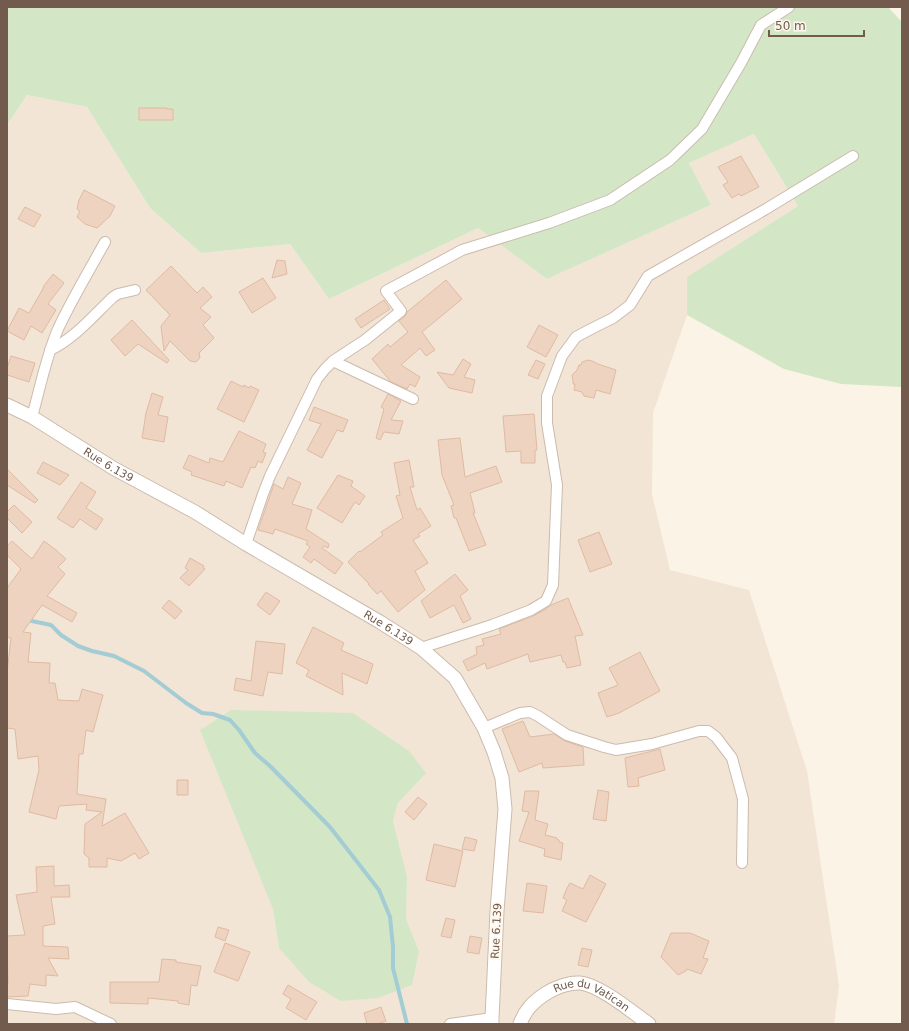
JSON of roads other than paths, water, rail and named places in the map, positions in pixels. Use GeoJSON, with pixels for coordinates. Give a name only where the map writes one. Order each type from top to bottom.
{"type":"FeatureCollection","features":[{"type":"Feature","properties":{"kind":"street"},"geometry":{"type":"LineString","coordinates":[[246,544],[270,476],[324,369],[333,361],[365,340],[401,311],[386,290],[462,250],[549,223],[610,200],[670,160],[702,128],[741,64],[761,25],[789,7]]}},
{"type":"Feature","properties":{"kind":"street"},"geometry":{"type":"LineString","coordinates":[[421,648],[492,625],[531,610],[546,601],[553,585],[557,485],[547,423],[547,396],[562,356],[576,337],[613,318],[630,304],[648,276],[766,209],[853,156]]}},
{"type":"Feature","properties":{"kind":"street"},"geometry":{"type":"LineString","coordinates":[[32,417],[50,350],[58,330],[105,242]]}},
{"type":"Feature","properties":{"kind":"street"},"geometry":{"type":"LineString","coordinates":[[50,350],[61,345],[71,337],[113,297],[118,294],[135,290]]}},
{"type":"Feature","properties":{"kind":"street"},"geometry":{"type":"LineString","coordinates":[[333,361],[413,399]]}},
{"type":"Feature","properties":{"kind":"street","name":"Rue 6.139"},"geometry":{"type":"LineString","coordinates":[[7,405],[32,417],[113,468],[195,512],[246,544],[373,618],[421,648],[455,678],[484,728],[494,752],[502,778],[505,808],[497,911],[492,1021]]}},
{"type":"Feature","properties":{"kind":"street"},"geometry":{"type":"LineString","coordinates":[[484,728],[520,713],[530,712],[567,735],[604,748],[616,750],[652,744],[699,730],[708,732],[716,737],[732,758],[743,799],[742,863]]}},
{"type":"Feature","properties":{"kind":"street","name":"Rue du Vatican"},"geometry":{"type":"LineString","coordinates":[[520,1024],[523,1015],[535,1000],[551,990],[568,984],[580,983],[592,986],[613,998],[649,1024]]}},
{"type":"Feature","properties":{"kind":"street"},"geometry":{"type":"LineString","coordinates":[[7,1004],[56,1009],[75,1008],[111,1024]]}},
{"type":"Feature","properties":{"kind":"street"},"geometry":{"type":"LineString","coordinates":[[450,1024],[492,1021]]}},
{"type":"Feature","properties":{"kind":"waterway"},"geometry":{"type":"LineString","coordinates":[[27,620],[51,625],[61,635],[78,646],[114,656],[144,671],[186,703],[202,713],[213,714],[230,720],[255,753],[271,767],[330,827],[379,890],[390,917],[393,947],[393,968],[407,1024]]}}]}
